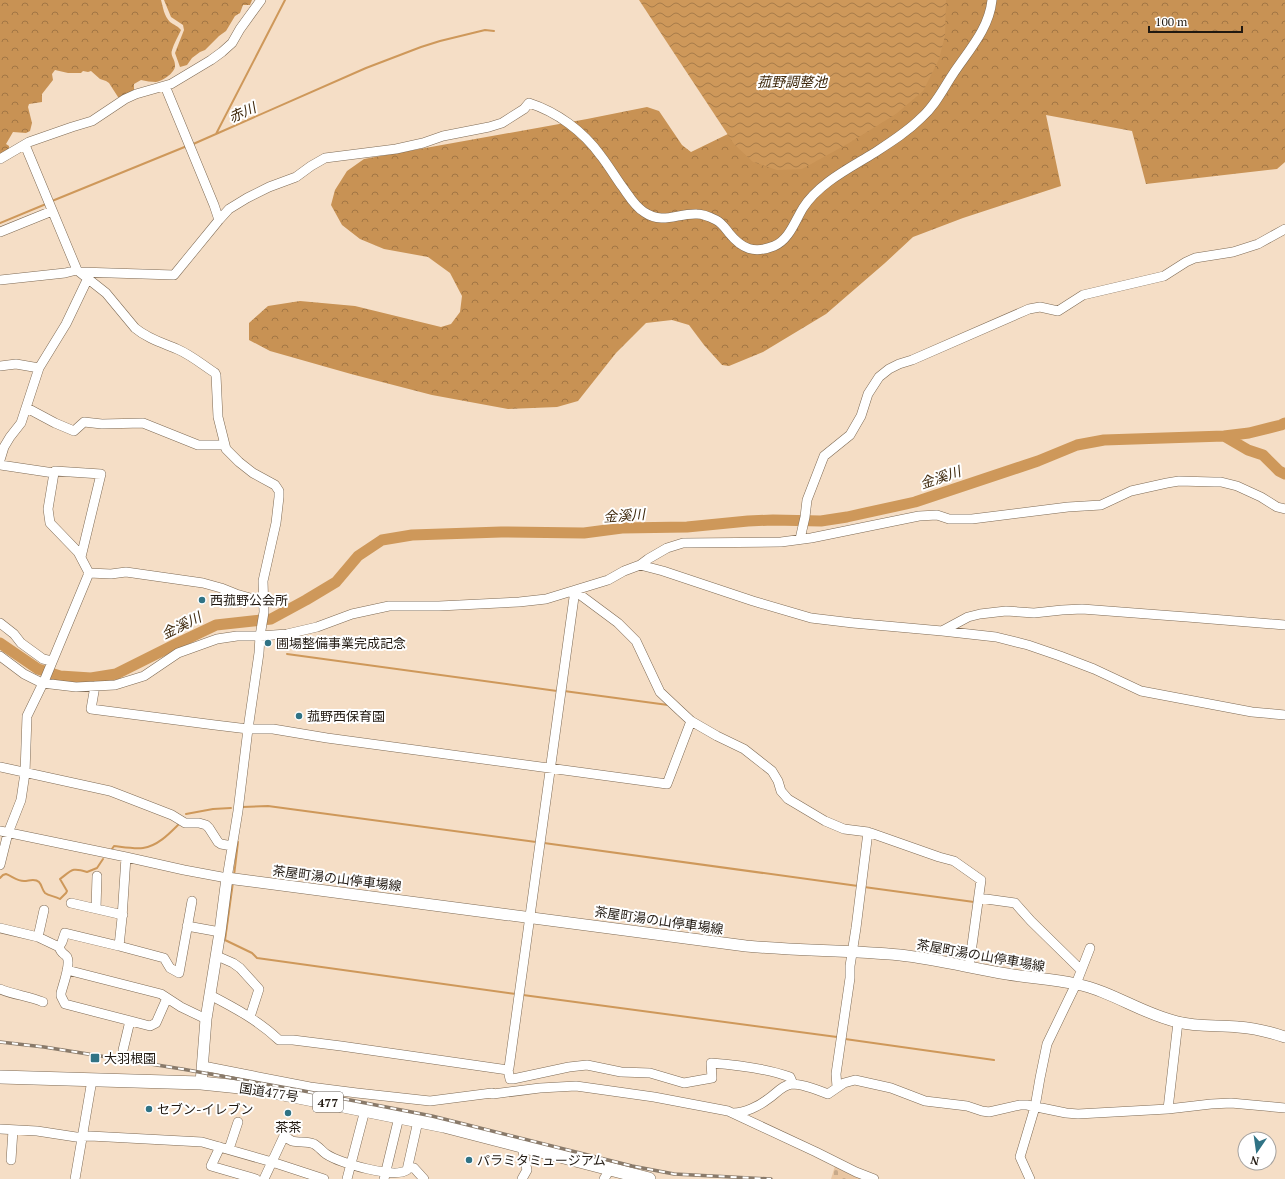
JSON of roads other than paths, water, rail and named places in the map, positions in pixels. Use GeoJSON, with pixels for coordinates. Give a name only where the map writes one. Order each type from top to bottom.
{"type":"FeatureCollection","features":[{"type":"Feature","properties":{"kind":"highway","name":"国道477号"},"geometry":{"type":"LineString","coordinates":[[0,1077],[201,1083],[258,1089],[444,1126],[522,1147],[607,1174],[649,1179]]}},
{"type":"Feature","properties":{"kind":"main road","name":"茶屋町湯の山停車場線"},"geometry":{"type":"LineString","coordinates":[[231,878],[746,946],[782,950],[900,955],[1006,974],[1076,984],[1103,992],[1161,1017],[1178,1022],[1253,1029],[1285,1037]]}},
{"type":"Feature","properties":{"kind":"main road"},"geometry":{"type":"LineString","coordinates":[[201,1083],[206,1019],[220,932],[231,878]]}},
{"type":"Feature","properties":{"kind":"street"},"geometry":{"type":"LineString","coordinates":[[0,159],[29,142],[92,121],[125,99],[136,94],[171,84],[211,60],[228,48],[261,0]]}},
{"type":"Feature","properties":{"kind":"street"},"geometry":{"type":"LineString","coordinates":[[0,280],[65,273],[174,275],[229,210],[269,186],[296,177],[325,158],[396,149],[423,143],[443,136],[489,127],[502,123],[524,109],[529,103],[556,115],[576,129],[589,141],[601,155],[635,204],[645,213],[665,219],[697,214],[704,215],[718,221],[737,243],[751,250],[767,249],[776,245],[787,235],[804,207],[824,186],[893,141],[922,118],[935,102],[980,36],[986,24],[992,0]]}},
{"type":"Feature","properties":{"kind":"street"},"geometry":{"type":"LineString","coordinates":[[165,86],[219,220]]}},
{"type":"Feature","properties":{"kind":"street"},"geometry":{"type":"LineString","coordinates":[[4,832],[184,870],[231,878],[233,843],[259,653],[264,604],[263,581],[276,523],[279,497],[279,491],[271,482],[254,473],[239,462],[226,449],[218,417],[215,373],[187,354],[154,340],[138,331],[106,293],[82,273],[50,205],[25,145]]}},
{"type":"Feature","properties":{"kind":"street"},"geometry":{"type":"LineString","coordinates":[[0,232],[50,205]]}},
{"type":"Feature","properties":{"kind":"street"},"geometry":{"type":"LineString","coordinates":[[801,537],[805,517],[806,500],[824,456],[850,435],[861,416],[868,394],[872,387],[879,377],[889,369],[1029,309],[1040,308],[1058,311],[1082,295],[1164,276],[1195,258],[1233,252],[1258,244],[1285,229]]}},
{"type":"Feature","properties":{"kind":"street"},"geometry":{"type":"LineString","coordinates":[[0,460],[4,447],[19,426],[27,408],[39,368],[66,324],[82,273]]}},
{"type":"Feature","properties":{"kind":"street"},"geometry":{"type":"LineString","coordinates":[[0,366],[16,364],[39,368]]}},
{"type":"Feature","properties":{"kind":"street"},"geometry":{"type":"LineString","coordinates":[[27,408],[74,431],[82,424],[87,422],[102,424],[143,423],[198,445],[225,445]]}},
{"type":"Feature","properties":{"kind":"street"},"geometry":{"type":"LineString","coordinates":[[0,465],[54,473],[55,470],[101,474],[80,557]]}},
{"type":"Feature","properties":{"kind":"street"},"geometry":{"type":"LineString","coordinates":[[54,473],[48,509],[50,523],[78,552],[89,574]]}},
{"type":"Feature","properties":{"kind":"street"},"geometry":{"type":"LineString","coordinates":[[0,656],[24,674],[43,681],[76,687],[115,685],[144,676],[178,653],[217,639],[261,633],[287,634],[317,627],[352,614],[389,606],[439,606],[520,602],[546,599],[608,580],[624,571],[640,565],[668,548],[683,543],[781,542],[801,537],[811,538],[856,530],[894,520],[918,516],[937,515],[949,519],[972,519],[1068,507],[1096,506],[1131,491],[1179,481],[1231,484],[1261,497],[1277,507],[1285,509]]}},
{"type":"Feature","properties":{"kind":"street"},"geometry":{"type":"LineString","coordinates":[[640,565],[811,618],[996,637],[1028,645],[1060,656],[1094,669],[1141,691],[1252,712],[1285,716]]}},
{"type":"Feature","properties":{"kind":"street"},"geometry":{"type":"LineString","coordinates":[[89,574],[116,574],[126,572],[204,583],[264,604]]}},
{"type":"Feature","properties":{"kind":"street"},"geometry":{"type":"LineString","coordinates":[[0,865],[4,832],[21,800],[25,773],[27,716],[52,662],[89,574]]}},
{"type":"Feature","properties":{"kind":"street"},"geometry":{"type":"LineString","coordinates":[[575,590],[508,1070],[510,1079],[569,1067],[588,1065],[621,1072],[650,1072],[666,1079],[684,1083],[712,1078],[711,1063],[771,1071],[790,1077],[793,1084]]}},
{"type":"Feature","properties":{"kind":"street"},"geometry":{"type":"LineString","coordinates":[[575,590],[618,623],[636,641],[660,692],[691,721],[716,736],[744,749],[772,771],[778,781],[781,791],[788,799],[838,827],[868,832],[954,861],[981,880],[969,967]]}},
{"type":"Feature","properties":{"kind":"street"},"geometry":{"type":"LineString","coordinates":[[942,631],[968,617],[980,614],[1006,611],[1034,613],[1082,609],[1187,616],[1285,625]]}},
{"type":"Feature","properties":{"kind":"street"},"geometry":{"type":"LineString","coordinates":[[0,623],[14,634],[21,643],[43,659],[52,662]]}},
{"type":"Feature","properties":{"kind":"street"},"geometry":{"type":"LineString","coordinates":[[94,686],[91,709],[248,729],[273,729],[667,784],[691,721]]}},
{"type":"Feature","properties":{"kind":"street"},"geometry":{"type":"LineString","coordinates":[[0,767],[110,791],[172,815],[181,821],[199,822],[209,828],[221,844],[233,843]]}},
{"type":"Feature","properties":{"kind":"street"},"geometry":{"type":"LineString","coordinates":[[837,1087],[836,1074],[862,887],[868,832]]}},
{"type":"Feature","properties":{"kind":"street"},"geometry":{"type":"LineString","coordinates":[[118,946],[123,915],[126,857]]}},
{"type":"Feature","properties":{"kind":"street"},"geometry":{"type":"LineString","coordinates":[[96,908],[98,876]]}},
{"type":"Feature","properties":{"kind":"street"},"geometry":{"type":"LineString","coordinates":[[979,898],[1015,903],[1031,921],[1081,970]]}},
{"type":"Feature","properties":{"kind":"street"},"geometry":{"type":"LineString","coordinates":[[59,948],[64,933],[164,958],[170,968],[179,973],[192,901]]}},
{"type":"Feature","properties":{"kind":"street"},"geometry":{"type":"LineString","coordinates":[[71,903],[123,915]]}},
{"type":"Feature","properties":{"kind":"street"},"geometry":{"type":"LineString","coordinates":[[38,937],[44,910]]}},
{"type":"Feature","properties":{"kind":"street"},"geometry":{"type":"LineString","coordinates":[[187,926],[220,932]]}},
{"type":"Feature","properties":{"kind":"street"},"geometry":{"type":"LineString","coordinates":[[0,928],[38,937],[59,948],[61,953],[66,956],[69,962],[61,993],[65,1004],[150,1026],[156,1023],[167,998]]}},
{"type":"Feature","properties":{"kind":"street"},"geometry":{"type":"LineString","coordinates":[[1030,1179],[1020,1157],[1035,1107],[1047,1044],[1076,984],[1090,948]]}},
{"type":"Feature","properties":{"kind":"street"},"geometry":{"type":"LineString","coordinates":[[216,956],[233,963],[240,968],[259,989],[250,1017]]}},
{"type":"Feature","properties":{"kind":"street"},"geometry":{"type":"LineString","coordinates":[[67,970],[161,994],[206,1019]]}},
{"type":"Feature","properties":{"kind":"street"},"geometry":{"type":"LineString","coordinates":[[0,989],[43,1002]]}},
{"type":"Feature","properties":{"kind":"street"},"geometry":{"type":"LineString","coordinates":[[210,995],[250,1017],[279,1040],[293,1040],[341,1046],[508,1070]]}},
{"type":"Feature","properties":{"kind":"street"},"geometry":{"type":"LineString","coordinates":[[123,1050],[130,1021]]}},
{"type":"Feature","properties":{"kind":"street"},"geometry":{"type":"LineString","coordinates":[[1168,1109],[1178,1022]]}},
{"type":"Feature","properties":{"kind":"street"},"geometry":{"type":"LineString","coordinates":[[203,1066],[310,1087],[430,1101],[540,1088],[576,1086],[717,1108],[733,1113],[856,1172],[874,1179]]}},
{"type":"Feature","properties":{"kind":"street"},"geometry":{"type":"LineString","coordinates":[[75,1179],[92,1080]]}},
{"type":"Feature","properties":{"kind":"street"},"geometry":{"type":"LineString","coordinates":[[733,1113],[752,1108],[768,1100],[784,1087],[793,1084],[828,1094],[844,1083],[855,1080],[891,1088],[925,1101],[967,1106],[989,1112],[1020,1105],[1078,1114],[1168,1109],[1231,1103],[1285,1108]]}},
{"type":"Feature","properties":{"kind":"street"},"geometry":{"type":"LineString","coordinates":[[347,1179],[365,1110]]}},
{"type":"Feature","properties":{"kind":"street"},"geometry":{"type":"LineString","coordinates":[[384,1177],[399,1117]]}},
{"type":"Feature","properties":{"kind":"street"},"geometry":{"type":"LineString","coordinates":[[264,1179],[284,1136],[293,1141],[314,1144],[326,1154],[351,1167],[384,1177],[402,1177],[408,1166],[418,1121]]}},
{"type":"Feature","properties":{"kind":"street"},"geometry":{"type":"LineString","coordinates":[[238,1122],[225,1148],[211,1166],[256,1179]]}},
{"type":"Feature","properties":{"kind":"street"},"geometry":{"type":"LineString","coordinates":[[0,1129],[38,1131],[76,1137],[195,1140],[272,1162],[324,1179]]}},
{"type":"Feature","properties":{"kind":"street"},"geometry":{"type":"LineString","coordinates":[[11,1160],[13,1130]]}},
{"type":"Feature","properties":{"kind":"street"},"geometry":{"type":"LineString","coordinates":[[522,1147],[527,1170],[522,1179]]}},
{"type":"Feature","properties":{"kind":"street"},"geometry":{"type":"LineString","coordinates":[[408,1166],[414,1168],[424,1179]]}},
{"type":"Feature","properties":{"kind":"water","name":"菰野調整池"},"geometry":{"type":"Polygon","coordinates":[[[639,0],[946,0],[945,36],[939,59],[923,91],[896,114],[849,143],[802,169],[777,170],[753,162],[734,144],[639,0]]]}},
{"type":"Feature","properties":{"kind":"waterway"},"geometry":{"type":"LineString","coordinates":[[216,134],[285,0]]}},
{"type":"Feature","properties":{"kind":"waterway","name":"赤川"},"geometry":{"type":"LineString","coordinates":[[191,145],[366,68],[421,47],[485,30],[494,31]]}},
{"type":"Feature","properties":{"kind":"waterway","name":"赤川"},"geometry":{"type":"LineString","coordinates":[[52,201],[187,146]]}},
{"type":"Feature","properties":{"kind":"waterway","name":"赤川"},"geometry":{"type":"LineString","coordinates":[[0,223],[46,204]]}},
{"type":"Feature","properties":{"kind":"waterway","name":"金溪川"},"geometry":{"type":"LineString","coordinates":[[0,643],[38,669],[60,676],[91,678],[116,674],[216,625],[271,619],[336,582],[358,556],[382,540],[412,535],[501,532],[584,533],[622,528],[687,527],[748,521],[821,521],[847,517],[915,502],[1038,461],[1077,445],[1104,440],[1224,436],[1249,433],[1285,423]]}},
{"type":"Feature","properties":{"kind":"waterway"},"geometry":{"type":"LineString","coordinates":[[1224,436],[1248,450],[1263,455],[1279,471],[1285,474]]}},
{"type":"Feature","properties":{"kind":"waterway"},"geometry":{"type":"LineString","coordinates":[[287,654],[557,691]]}},
{"type":"Feature","properties":{"kind":"waterway"},"geometry":{"type":"LineString","coordinates":[[564,691],[668,705]]}},
{"type":"Feature","properties":{"kind":"waterway"},"geometry":{"type":"LineString","coordinates":[[242,807],[268,806],[536,842]]}},
{"type":"Feature","properties":{"kind":"waterway"},"geometry":{"type":"LineString","coordinates":[[186,814],[213,809],[231,808]]}},
{"type":"Feature","properties":{"kind":"waterway"},"geometry":{"type":"LineString","coordinates":[[112,849],[114,846],[143,848],[154,845],[180,823]]}},
{"type":"Feature","properties":{"kind":"waterway"},"geometry":{"type":"LineString","coordinates":[[234,876],[238,842],[235,841]]}},
{"type":"Feature","properties":{"kind":"waterway"},"geometry":{"type":"LineString","coordinates":[[544,843],[858,886]]}},
{"type":"Feature","properties":{"kind":"waterway"},"geometry":{"type":"LineString","coordinates":[[0,878],[6,874],[21,881],[36,880],[40,883],[45,893],[60,899],[67,891],[60,879],[72,870],[87,872],[97,868],[103,859]]}},
{"type":"Feature","properties":{"kind":"waterway"},"geometry":{"type":"LineString","coordinates":[[233,882],[225,940],[252,953],[257,958],[516,994]]}},
{"type":"Feature","properties":{"kind":"waterway"},"geometry":{"type":"LineString","coordinates":[[864,887],[974,902]]}},
{"type":"Feature","properties":{"kind":"waterway"},"geometry":{"type":"LineString","coordinates":[[523,995],[837,1037]]}},
{"type":"Feature","properties":{"kind":"waterway"},"geometry":{"type":"LineString","coordinates":[[845,1039],[994,1060]]}},
{"type":"Feature","properties":{"kind":"railway"},"geometry":{"type":"LineString","coordinates":[[0,1042],[44,1047],[182,1069],[432,1116],[632,1166],[674,1174],[771,1179]]}},
{"type":"Feature","properties":{"kind":"place","name":"西菰野公会所"},"geometry":{"type":"Point","coordinates":[202,600]}},
{"type":"Feature","properties":{"kind":"place","name":"圃場整備事業完成記念"},"geometry":{"type":"Point","coordinates":[268,643]}},
{"type":"Feature","properties":{"kind":"place","name":"菰野西保育園"},"geometry":{"type":"Point","coordinates":[299,716]}},
{"type":"Feature","properties":{"kind":"place","name":"大羽根園"},"geometry":{"type":"Point","coordinates":[95,1058]}},
{"type":"Feature","properties":{"kind":"place","name":"セブン-イレブン"},"geometry":{"type":"Point","coordinates":[149,1109]}},
{"type":"Feature","properties":{"kind":"place","name":"茶茶"},"geometry":{"type":"Point","coordinates":[288,1113]}},
{"type":"Feature","properties":{"kind":"place","name":"パラミタミュージアム"},"geometry":{"type":"Point","coordinates":[469,1160]}}]}
